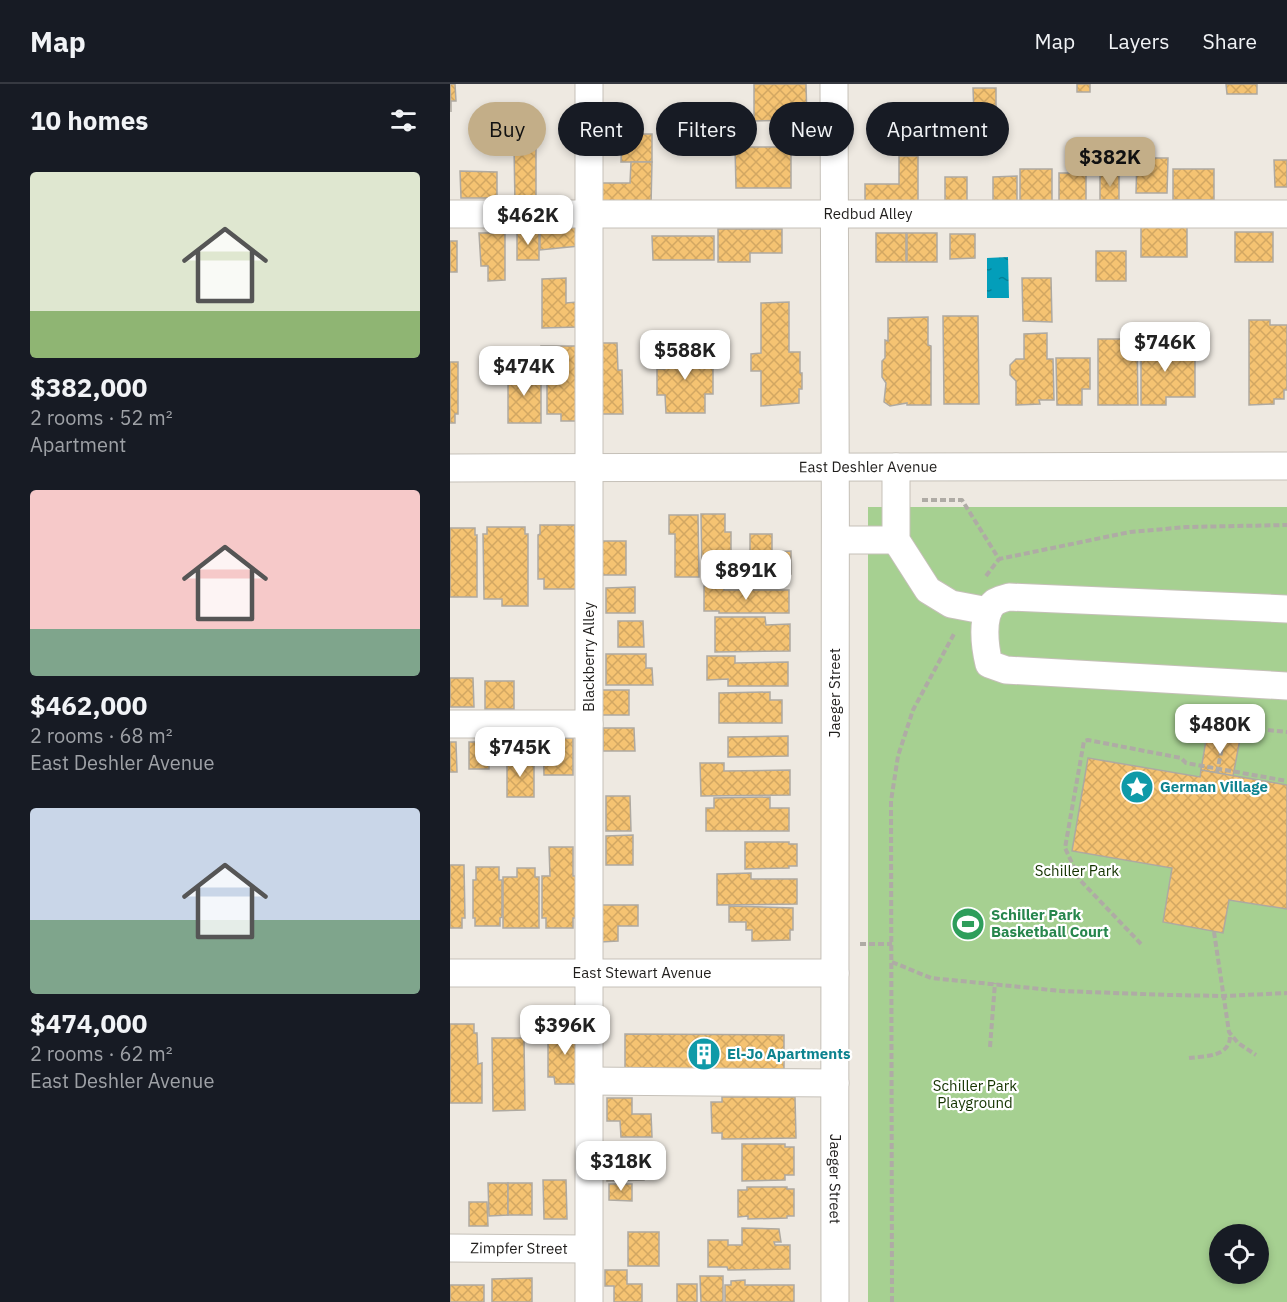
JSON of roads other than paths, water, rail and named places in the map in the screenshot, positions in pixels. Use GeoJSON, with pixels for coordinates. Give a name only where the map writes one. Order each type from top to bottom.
{"type":"FeatureCollection","features":[{"type":"Feature","properties":{"kind":"street","name":"Blackberry Alley"},"geometry":{"type":"LineString","coordinates":[[589,84],[589,1302]]}},
{"type":"Feature","properties":{"kind":"street","name":"Jaeger Street"},"geometry":{"type":"LineString","coordinates":[[834,84],[837,467],[835,1302]]}},
{"type":"Feature","properties":{"kind":"street","name":"Redbud Alley"},"geometry":{"type":"LineString","coordinates":[[450,214],[1287,214]]}},
{"type":"Feature","properties":{"kind":"street"},"geometry":{"type":"LineString","coordinates":[[896,466],[896,540],[928,590],[967,611],[984,644],[988,664],[1006,670],[1287,686]]}},
{"type":"Feature","properties":{"kind":"street","name":"East Deshler Avenue"},"geometry":{"type":"LineString","coordinates":[[450,468],[1287,466]]}},
{"type":"Feature","properties":{"kind":"street"},"geometry":{"type":"LineString","coordinates":[[836,540],[896,540]]}},
{"type":"Feature","properties":{"kind":"street"},"geometry":{"type":"LineString","coordinates":[[967,611],[1009,597],[1287,609]]}},
{"type":"Feature","properties":{"kind":"street"},"geometry":{"type":"LineString","coordinates":[[450,724],[589,724]]}},
{"type":"Feature","properties":{"kind":"street","name":"East Stewart Avenue"},"geometry":{"type":"LineString","coordinates":[[450,973],[835,973]]}},
{"type":"Feature","properties":{"kind":"street"},"geometry":{"type":"LineString","coordinates":[[589,1081],[835,1083]]}},
{"type":"Feature","properties":{"kind":"street","name":"Zimpfer Street"},"geometry":{"type":"LineString","coordinates":[[450,1248],[588,1249]]}},
{"type":"Feature","properties":{"kind":"water"},"geometry":{"type":"Polygon","coordinates":[[[1008,257],[1009,298],[987,298],[987,258],[1008,257]]]}},
{"type":"Feature","properties":{"kind":"place","name":"German Village"},"geometry":{"type":"Point","coordinates":[1137,787]}},
{"type":"Feature","properties":{"kind":"place","name":"Schiller Park Basketball Court"},"geometry":{"type":"Point","coordinates":[968,924]}},
{"type":"Feature","properties":{"kind":"place","name":"El-Jo Apartments"},"geometry":{"type":"Point","coordinates":[704,1054]}},
{"type":"Feature","properties":{"kind":"park label","name":"Schiller Park"},"geometry":{"type":"Point","coordinates":[1077,871]}},
{"type":"Feature","properties":{"kind":"park label","name":"Schiller Park Playground"},"geometry":{"type":"Point","coordinates":[975,1094]}}]}
